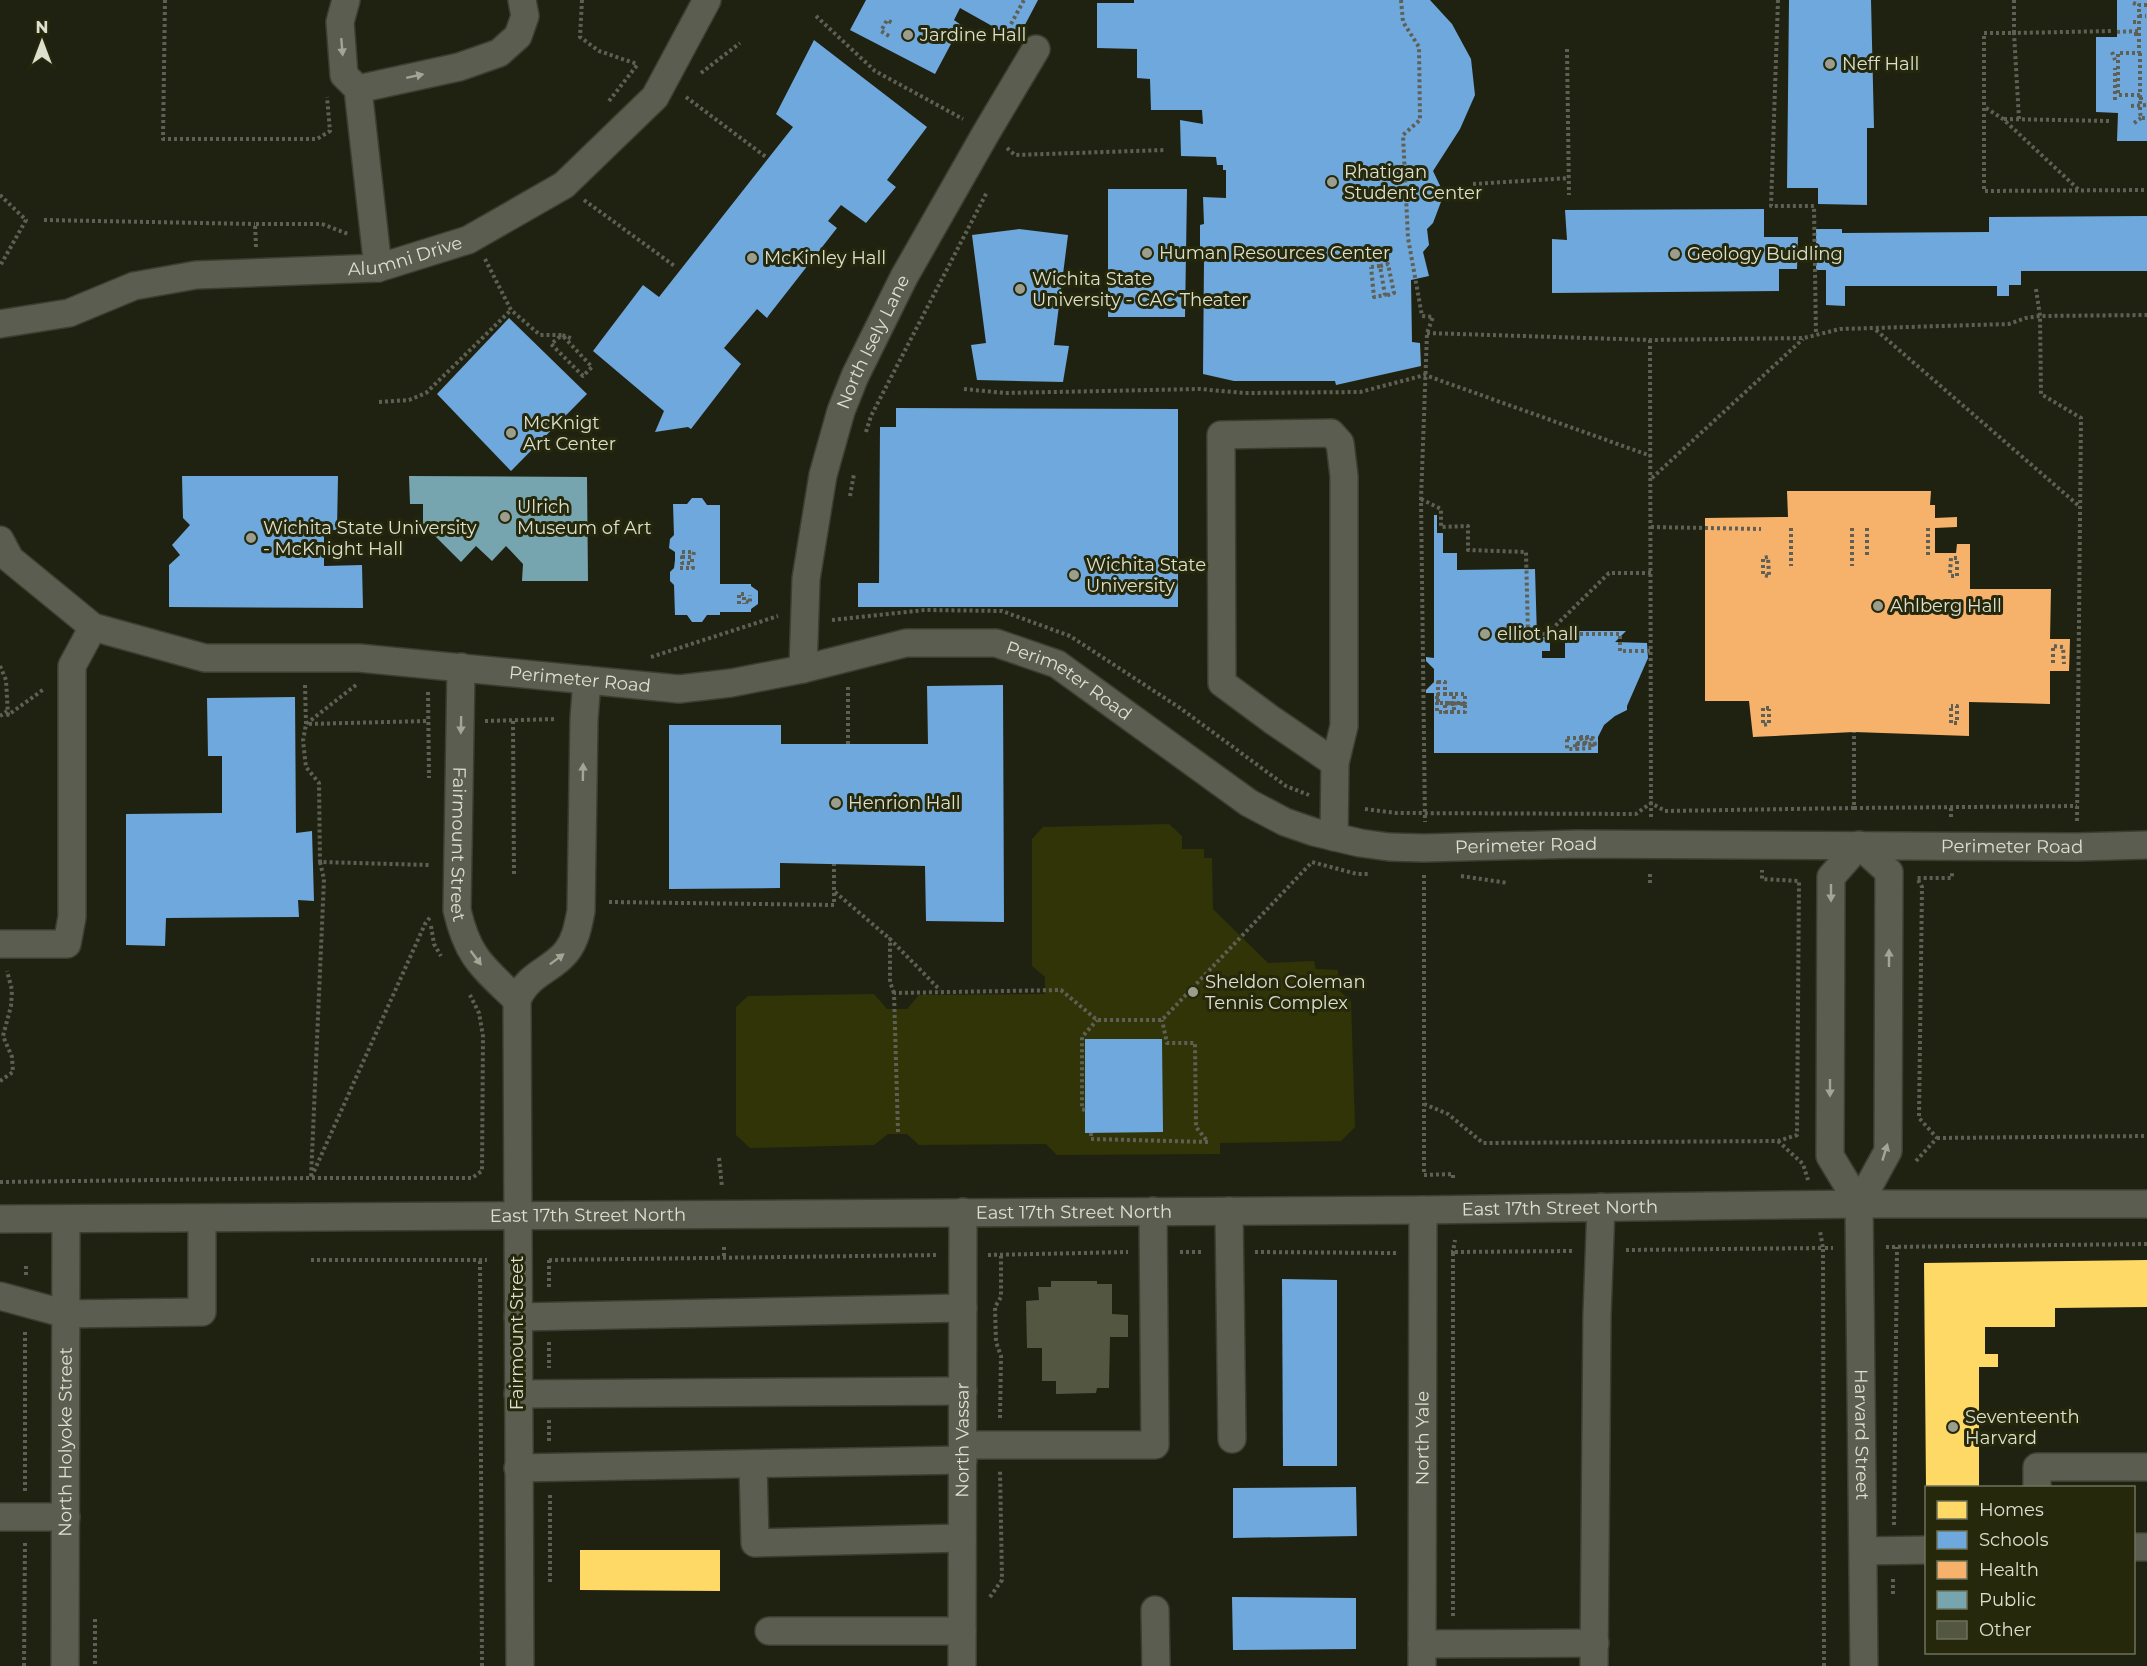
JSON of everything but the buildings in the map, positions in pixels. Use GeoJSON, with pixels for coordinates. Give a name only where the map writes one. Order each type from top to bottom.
{"type":"FeatureCollection","features":[{"type":"Feature","properties":{"kind":"street"},"geometry":{"type":"LineString","coordinates":[[346,0],[340,22],[344,75],[358,89],[378,268]]}},
{"type":"Feature","properties":{"kind":"street"},"geometry":{"type":"LineString","coordinates":[[358,89],[459,67],[499,53],[518,36],[525,16],[522,0]]}},
{"type":"Feature","properties":{"kind":"street","name":"Alumni Drive"},"geometry":{"type":"LineString","coordinates":[[0,324],[69,313],[134,286],[196,275],[378,268],[468,240],[564,185],[655,97],[707,0]]}},
{"type":"Feature","properties":{"kind":"street","name":"North Isely Lane"},"geometry":{"type":"LineString","coordinates":[[803,669],[806,579],[823,475],[841,411],[855,376],[904,277],[1036,49]]}},
{"type":"Feature","properties":{"kind":"street"},"geometry":{"type":"LineString","coordinates":[[1334,837],[1335,763],[1344,726],[1344,476],[1340,444],[1331,432],[1221,435],[1222,683],[1335,763]]}},
{"type":"Feature","properties":{"kind":"street","name":"Perimeter Road"},"geometry":{"type":"LineString","coordinates":[[0,540],[10,559],[93,627],[205,658],[359,658],[679,689],[803,669],[906,643],[996,643],[1057,664],[1249,803],[1285,822],[1360,843],[1424,848],[1578,844],[2076,847],[2147,845]]}},
{"type":"Feature","properties":{"kind":"street"},"geometry":{"type":"LineString","coordinates":[[0,944],[67,944],[72,916],[72,666],[93,627]]}},
{"type":"Feature","properties":{"kind":"street","name":"Fairmount Street"},"geometry":{"type":"LineString","coordinates":[[461,667],[457,910],[462,933],[471,953],[517,1000],[520,1666]]}},
{"type":"Feature","properties":{"kind":"street"},"geometry":{"type":"LineString","coordinates":[[517,1000],[520,991],[533,977],[566,953],[577,933],[581,911],[584,719],[587,680]]}},
{"type":"Feature","properties":{"kind":"street"},"geometry":{"type":"LineString","coordinates":[[1859,845],[1889,872],[1888,1151],[1859,1204],[1830,1156],[1831,877],[1859,845]]}},
{"type":"Feature","properties":{"kind":"street","name":"East 17th Street North"},"geometry":{"type":"LineString","coordinates":[[0,1219],[1423,1210],[1815,1204],[2147,1204]]}},
{"type":"Feature","properties":{"kind":"street","name":"Harvard Street"},"geometry":{"type":"LineString","coordinates":[[1859,1204],[1864,1666]]}},
{"type":"Feature","properties":{"kind":"street"},"geometry":{"type":"LineString","coordinates":[[1422,1655],[1453,1644],[1594,1655],[1601,1207]]}},
{"type":"Feature","properties":{"kind":"street","name":"North Yale"},"geometry":{"type":"LineString","coordinates":[[1422,1655],[1423,1210]]}},
{"type":"Feature","properties":{"kind":"street"},"geometry":{"type":"LineString","coordinates":[[518,1468],[753,1464],[963,1452],[1000,1445],[1155,1445],[1153,1211]]}},
{"type":"Feature","properties":{"kind":"street"},"geometry":{"type":"LineString","coordinates":[[1229,1211],[1232,1439]]}},
{"type":"Feature","properties":{"kind":"street","name":"North Vassar"},"geometry":{"type":"LineString","coordinates":[[962,1666],[963,1212]]}},
{"type":"Feature","properties":{"kind":"street"},"geometry":{"type":"LineString","coordinates":[[13,1299],[66,1314],[202,1312],[202,1218]]}},
{"type":"Feature","properties":{"kind":"street","name":"North Holyoke Street"},"geometry":{"type":"LineString","coordinates":[[65,1666],[66,1219]]}},
{"type":"Feature","properties":{"kind":"street"},"geometry":{"type":"LineString","coordinates":[[518,1317],[963,1308]]}},
{"type":"Feature","properties":{"kind":"street"},"geometry":{"type":"LineString","coordinates":[[518,1394],[963,1391]]}},
{"type":"Feature","properties":{"kind":"street"},"geometry":{"type":"LineString","coordinates":[[753,1464],[755,1543],[962,1538]]}},
{"type":"Feature","properties":{"kind":"street"},"geometry":{"type":"LineString","coordinates":[[2037,1486],[2037,1467],[2147,1467]]}},
{"type":"Feature","properties":{"kind":"street"},"geometry":{"type":"LineString","coordinates":[[12,1517],[66,1517]]}},
{"type":"Feature","properties":{"kind":"street"},"geometry":{"type":"LineString","coordinates":[[1863,1551],[1925,1550]]}},
{"type":"Feature","properties":{"kind":"street"},"geometry":{"type":"LineString","coordinates":[[1155,1610],[1156,1666]]}},
{"type":"Feature","properties":{"kind":"street"},"geometry":{"type":"LineString","coordinates":[[769,1631],[962,1631]]}},
{"type":"Feature","properties":{"kind":"path"},"geometry":{"type":"LineString","coordinates":[[165,0],[163,139],[317,140],[330,131],[326,87]]}},
{"type":"Feature","properties":{"kind":"path"},"geometry":{"type":"LineString","coordinates":[[582,0],[580,37],[599,51],[638,64],[664,80],[766,157]]}},
{"type":"Feature","properties":{"kind":"path"},"geometry":{"type":"LineString","coordinates":[[1011,24],[1024,0]]}},
{"type":"Feature","properties":{"kind":"path"},"geometry":{"type":"LineString","coordinates":[[1401,0],[1403,22],[1419,47],[1420,120],[1402,135],[1408,238],[1422,316],[1433,317],[1427,333],[1421,499],[1425,832]]}},
{"type":"Feature","properties":{"kind":"path"},"geometry":{"type":"LineString","coordinates":[[1778,0],[1771,206],[1814,206],[1816,335]]}},
{"type":"Feature","properties":{"kind":"path"},"geometry":{"type":"LineString","coordinates":[[2014,0],[2019,119]]}},
{"type":"Feature","properties":{"kind":"path"},"geometry":{"type":"LineString","coordinates":[[2133,2],[2143,5],[2140,20],[2143,107],[2140,118],[2144,124]]}},
{"type":"Feature","properties":{"kind":"path"},"geometry":{"type":"LineString","coordinates":[[881,29],[886,20],[894,24],[887,20],[881,31],[889,36]]}},
{"type":"Feature","properties":{"kind":"path"},"geometry":{"type":"LineString","coordinates":[[2133,22],[2140,20]]}},
{"type":"Feature","properties":{"kind":"path"},"geometry":{"type":"LineString","coordinates":[[2142,33],[1984,33],[1984,191],[2147,190]]}},
{"type":"Feature","properties":{"kind":"path"},"geometry":{"type":"LineString","coordinates":[[2134,34],[2142,33]]}},
{"type":"Feature","properties":{"kind":"path"},"geometry":{"type":"LineString","coordinates":[[2129,53],[2139,53],[2142,33]]}},
{"type":"Feature","properties":{"kind":"path"},"geometry":{"type":"LineString","coordinates":[[1567,49],[1569,195]]}},
{"type":"Feature","properties":{"kind":"path"},"geometry":{"type":"LineString","coordinates":[[2141,97],[2116,98],[2115,62],[2120,51],[2142,55]]}},
{"type":"Feature","properties":{"kind":"path"},"geometry":{"type":"LineString","coordinates":[[2112,52],[2118,74],[2115,84]]}},
{"type":"Feature","properties":{"kind":"path"},"geometry":{"type":"LineString","coordinates":[[2115,62],[2130,52],[2142,55]]}},
{"type":"Feature","properties":{"kind":"path"},"geometry":{"type":"LineString","coordinates":[[2141,97],[2144,83],[2142,55]]}},
{"type":"Feature","properties":{"kind":"path"},"geometry":{"type":"LineString","coordinates":[[602,110],[638,64]]}},
{"type":"Feature","properties":{"kind":"path"},"geometry":{"type":"LineString","coordinates":[[2130,97],[2141,97]]}},
{"type":"Feature","properties":{"kind":"path"},"geometry":{"type":"LineString","coordinates":[[2132,106],[2143,107]]}},
{"type":"Feature","properties":{"kind":"path"},"geometry":{"type":"LineString","coordinates":[[1985,107],[2003,119],[2080,191]]}},
{"type":"Feature","properties":{"kind":"path"},"geometry":{"type":"LineString","coordinates":[[2134,123],[2142,118]]}},
{"type":"Feature","properties":{"kind":"path"},"geometry":{"type":"LineString","coordinates":[[2003,119],[2109,121]]}},
{"type":"Feature","properties":{"kind":"path"},"geometry":{"type":"LineString","coordinates":[[1004,159],[1009,149]]}},
{"type":"Feature","properties":{"kind":"path"},"geometry":{"type":"LineString","coordinates":[[1473,184],[1569,178]]}},
{"type":"Feature","properties":{"kind":"path"},"geometry":{"type":"LineString","coordinates":[[564,185],[676,267]]}},
{"type":"Feature","properties":{"kind":"path"},"geometry":{"type":"LineString","coordinates":[[865,435],[885,388],[988,190]]}},
{"type":"Feature","properties":{"kind":"path"},"geometry":{"type":"LineString","coordinates":[[0,195],[26,220],[0,266]]}},
{"type":"Feature","properties":{"kind":"path"},"geometry":{"type":"LineString","coordinates":[[44,220],[322,224],[351,235],[347,243]]}},
{"type":"Feature","properties":{"kind":"path"},"geometry":{"type":"LineString","coordinates":[[255,224],[256,249]]}},
{"type":"Feature","properties":{"kind":"path"},"geometry":{"type":"LineString","coordinates":[[484,259],[511,310],[540,334],[562,335],[573,339]]}},
{"type":"Feature","properties":{"kind":"path"},"geometry":{"type":"LineString","coordinates":[[1388,264],[1394,293],[1385,296],[1379,265],[1388,264]]}},
{"type":"Feature","properties":{"kind":"path"},"geometry":{"type":"LineString","coordinates":[[1380,266],[1385,295],[1374,297],[1371,267],[1380,266]]}},
{"type":"Feature","properties":{"kind":"path"},"geometry":{"type":"LineString","coordinates":[[2036,289],[2040,316],[2041,394],[2080,418],[2076,847]]}},
{"type":"Feature","properties":{"kind":"path"},"geometry":{"type":"LineString","coordinates":[[379,402],[409,400],[426,393],[511,310]]}},
{"type":"Feature","properties":{"kind":"path"},"geometry":{"type":"LineString","coordinates":[[1427,333],[1650,340],[1804,338],[1840,330],[2009,324],[2040,316],[2147,315]]}},
{"type":"Feature","properties":{"kind":"path"},"geometry":{"type":"LineString","coordinates":[[1876,330],[2079,507]]}},
{"type":"Feature","properties":{"kind":"path"},"geometry":{"type":"LineString","coordinates":[[562,335],[592,367],[583,376],[551,344],[562,335]]}},
{"type":"Feature","properties":{"kind":"path"},"geometry":{"type":"LineString","coordinates":[[1651,479],[1804,338]]}},
{"type":"Feature","properties":{"kind":"path"},"geometry":{"type":"LineString","coordinates":[[1650,340],[1650,883]]}},
{"type":"Feature","properties":{"kind":"path"},"geometry":{"type":"LineString","coordinates":[[964,388],[1005,393],[1200,388],[1244,393],[1360,392],[1425,375],[1651,456]]}},
{"type":"Feature","properties":{"kind":"path"},"geometry":{"type":"LineString","coordinates":[[850,497],[856,464]]}},
{"type":"Feature","properties":{"kind":"path"},"geometry":{"type":"LineString","coordinates":[[1421,499],[1441,509],[1441,527],[1468,526],[1468,550],[1526,552],[1528,634],[1620,634],[1620,651],[1650,651]]}},
{"type":"Feature","properties":{"kind":"path"},"geometry":{"type":"LineString","coordinates":[[1651,527],[1761,529]]}},
{"type":"Feature","properties":{"kind":"path"},"geometry":{"type":"LineString","coordinates":[[1791,528],[1791,566]]}},
{"type":"Feature","properties":{"kind":"path"},"geometry":{"type":"LineString","coordinates":[[1852,528],[1852,566]]}},
{"type":"Feature","properties":{"kind":"path"},"geometry":{"type":"LineString","coordinates":[[1867,528],[1867,557]]}},
{"type":"Feature","properties":{"kind":"path"},"geometry":{"type":"LineString","coordinates":[[1928,528],[1928,557]]}},
{"type":"Feature","properties":{"kind":"path"},"geometry":{"type":"LineString","coordinates":[[682,554],[693,557],[692,566],[680,565],[682,554]]}},
{"type":"Feature","properties":{"kind":"path"},"geometry":{"type":"LineString","coordinates":[[1547,634],[1609,573],[1651,573]]}},
{"type":"Feature","properties":{"kind":"path"},"geometry":{"type":"LineString","coordinates":[[648,658],[783,614],[826,620],[925,610],[1002,611],[1070,636],[1180,708],[1287,786],[1316,797]]}},
{"type":"Feature","properties":{"kind":"path"},"geometry":{"type":"LineString","coordinates":[[2053,663],[2053,646],[2063,647],[2064,664]]}},
{"type":"Feature","properties":{"kind":"path"},"geometry":{"type":"LineString","coordinates":[[0,666],[6,680],[8,715],[52,684]]}},
{"type":"Feature","properties":{"kind":"path"},"geometry":{"type":"LineString","coordinates":[[305,678],[306,724],[303,741],[306,767],[319,783],[320,862],[324,879],[310,1178]]}},
{"type":"Feature","properties":{"kind":"path"},"geometry":{"type":"LineString","coordinates":[[306,724],[363,679]]}},
{"type":"Feature","properties":{"kind":"path"},"geometry":{"type":"LineString","coordinates":[[848,682],[848,744]]}},
{"type":"Feature","properties":{"kind":"path"},"geometry":{"type":"LineString","coordinates":[[1438,682],[1445,682],[1445,694],[1454,694],[1454,703],[1438,703],[1438,682]]}},
{"type":"Feature","properties":{"kind":"path"},"geometry":{"type":"LineString","coordinates":[[1437,694],[1466,694],[1465,703],[1445,703],[1465,704],[1465,712],[1437,712],[1437,694]]}},
{"type":"Feature","properties":{"kind":"path"},"geometry":{"type":"LineString","coordinates":[[0,716],[8,710]]}},
{"type":"Feature","properties":{"kind":"path"},"geometry":{"type":"LineString","coordinates":[[461,721],[513,722],[556,719]]}},
{"type":"Feature","properties":{"kind":"path"},"geometry":{"type":"LineString","coordinates":[[306,724],[428,721]]}},
{"type":"Feature","properties":{"kind":"path"},"geometry":{"type":"LineString","coordinates":[[513,722],[514,876]]}},
{"type":"Feature","properties":{"kind":"path"},"geometry":{"type":"LineString","coordinates":[[1854,732],[1854,808]]}},
{"type":"Feature","properties":{"kind":"path"},"geometry":{"type":"LineString","coordinates":[[1580,736],[1591,736],[1593,748],[1575,749],[1575,743],[1588,743],[1583,742],[1580,736]]}},
{"type":"Feature","properties":{"kind":"path"},"geometry":{"type":"LineString","coordinates":[[1580,737],[1592,738],[1591,749],[1574,749],[1574,744],[1587,744],[1580,740],[1580,737]]}},
{"type":"Feature","properties":{"kind":"path"},"geometry":{"type":"LineString","coordinates":[[1567,738],[1593,738],[1595,744],[1577,744],[1577,749],[1567,749],[1567,738]]}},
{"type":"Feature","properties":{"kind":"path"},"geometry":{"type":"LineString","coordinates":[[1651,803],[1665,811],[2077,806]]}},
{"type":"Feature","properties":{"kind":"path"},"geometry":{"type":"LineString","coordinates":[[1365,809],[1396,813],[1636,814],[1651,803]]}},
{"type":"Feature","properties":{"kind":"path"},"geometry":{"type":"LineString","coordinates":[[1937,1138],[1919,1118],[1922,887],[1917,878],[1952,878],[1951,808]]}},
{"type":"Feature","properties":{"kind":"path"},"geometry":{"type":"LineString","coordinates":[[1424,1104],[1448,1114],[1483,1143],[1778,1141],[1797,1135],[1799,881],[1762,879],[1761,809]]}},
{"type":"Feature","properties":{"kind":"path"},"geometry":{"type":"LineString","coordinates":[[320,862],[431,865],[431,875]]}},
{"type":"Feature","properties":{"kind":"path"},"geometry":{"type":"LineString","coordinates":[[894,993],[1061,990],[1097,1020],[1162,1020],[1312,862],[1357,874],[1379,873]]}},
{"type":"Feature","properties":{"kind":"path"},"geometry":{"type":"LineString","coordinates":[[606,902],[834,905],[834,864]]}},
{"type":"Feature","properties":{"kind":"path"},"geometry":{"type":"LineString","coordinates":[[1424,868],[1424,1175],[1453,1174],[1454,1178]]}},
{"type":"Feature","properties":{"kind":"path"},"geometry":{"type":"LineString","coordinates":[[1455,876],[1508,883]]}},
{"type":"Feature","properties":{"kind":"path"},"geometry":{"type":"LineString","coordinates":[[834,892],[890,939],[941,991]]}},
{"type":"Feature","properties":{"kind":"path"},"geometry":{"type":"LineString","coordinates":[[431,906],[434,944],[444,961]]}},
{"type":"Feature","properties":{"kind":"path"},"geometry":{"type":"LineString","coordinates":[[310,1178],[425,924],[431,916]]}},
{"type":"Feature","properties":{"kind":"path"},"geometry":{"type":"LineString","coordinates":[[890,939],[898,1132]]}},
{"type":"Feature","properties":{"kind":"path"},"geometry":{"type":"LineString","coordinates":[[0,971],[8,971],[12,990],[11,1006],[3,1036],[12,1057],[13,1072],[0,1081]]}},
{"type":"Feature","properties":{"kind":"path"},"geometry":{"type":"LineString","coordinates":[[0,1182],[472,1178],[482,1171],[483,1036],[479,1013],[466,987]]}},
{"type":"Feature","properties":{"kind":"path"},"geometry":{"type":"LineString","coordinates":[[1085,1110],[1082,1109],[1082,1037],[1097,1020]]}},
{"type":"Feature","properties":{"kind":"path"},"geometry":{"type":"LineString","coordinates":[[1091,1133],[1091,1139],[1208,1142],[1196,1127],[1195,1043],[1167,1043],[1162,1020]]}},
{"type":"Feature","properties":{"kind":"path"},"geometry":{"type":"LineString","coordinates":[[1916,1161],[1937,1138],[2147,1136]]}},
{"type":"Feature","properties":{"kind":"path"},"geometry":{"type":"LineString","coordinates":[[1778,1141],[1803,1164],[1815,1204],[1823,1248],[1824,1666]]}},
{"type":"Feature","properties":{"kind":"path"},"geometry":{"type":"LineString","coordinates":[[719,1158],[722,1187]]}},
{"type":"Feature","properties":{"kind":"path"},"geometry":{"type":"LineString","coordinates":[[1879,1248],[2147,1244]]}},
{"type":"Feature","properties":{"kind":"path"},"geometry":{"type":"LineString","coordinates":[[724,1247],[724,1258]]}},
{"type":"Feature","properties":{"kind":"path"},"geometry":{"type":"LineString","coordinates":[[1893,1597],[1897,1247]]}},
{"type":"Feature","properties":{"kind":"path"},"geometry":{"type":"LineString","coordinates":[[1453,1644],[1454,1252],[1823,1248]]}},
{"type":"Feature","properties":{"kind":"path"},"geometry":{"type":"LineString","coordinates":[[987,1255],[1153,1252],[1401,1253]]}},
{"type":"Feature","properties":{"kind":"path"},"geometry":{"type":"LineString","coordinates":[[539,1260],[943,1255]]}},
{"type":"Feature","properties":{"kind":"path"},"geometry":{"type":"LineString","coordinates":[[987,1602],[1002,1580],[1001,1356],[996,1342],[995,1307],[1001,1297],[1001,1256]]}},
{"type":"Feature","properties":{"kind":"path"},"geometry":{"type":"LineString","coordinates":[[311,1260],[487,1260]]}},
{"type":"Feature","properties":{"kind":"path"},"geometry":{"type":"LineString","coordinates":[[480,1261],[482,1666]]}},
{"type":"Feature","properties":{"kind":"path"},"geometry":{"type":"LineString","coordinates":[[24,1666],[12,1517],[13,1299],[26,1264]]}},
{"type":"Feature","properties":{"kind":"green space","name":"Sheldon Coleman Tennis Complex"},"geometry":{"type":"Polygon","coordinates":[[[1169,824],[1182,836],[1182,849],[1204,849],[1204,858],[1212,858],[1213,909],[1268,963],[1314,961],[1316,969],[1338,970],[1338,990],[1351,1001],[1355,1127],[1341,1141],[1220,1143],[1220,1154],[1057,1155],[1046,1144],[919,1145],[907,1134],[888,1134],[874,1145],[750,1148],[736,1135],[736,1007],[748,996],[874,994],[887,1009],[907,1009],[919,995],[1045,994],[1045,977],[1032,966],[1032,839],[1043,827],[1169,824]]]}},
{"type":"Feature","properties":{"kind":"place","name":"Jardine Hall"},"geometry":{"type":"Point","coordinates":[908,35]}},
{"type":"Feature","properties":{"kind":"place","name":"Neff Hall"},"geometry":{"type":"Point","coordinates":[1830,64]}},
{"type":"Feature","properties":{"kind":"place","name":"Rhatigan Student Center"},"geometry":{"type":"Point","coordinates":[1332,182]}},
{"type":"Feature","properties":{"kind":"place","name":"Human Resources Center"},"geometry":{"type":"Point","coordinates":[1147,253]}},
{"type":"Feature","properties":{"kind":"place","name":"Geology Buidling"},"geometry":{"type":"Point","coordinates":[1675,254]}},
{"type":"Feature","properties":{"kind":"place","name":"McKinley Hall"},"geometry":{"type":"Point","coordinates":[752,258]}},
{"type":"Feature","properties":{"kind":"place","name":"Wichita State University - CAC Theater"},"geometry":{"type":"Point","coordinates":[1020,289]}},
{"type":"Feature","properties":{"kind":"place","name":"McKnigt Art Center"},"geometry":{"type":"Point","coordinates":[511,433]}},
{"type":"Feature","properties":{"kind":"place","name":"Ulrich Museum of Art"},"geometry":{"type":"Point","coordinates":[505,517]}},
{"type":"Feature","properties":{"kind":"place","name":"Wichita State University - McKnight Hall"},"geometry":{"type":"Point","coordinates":[251,538]}},
{"type":"Feature","properties":{"kind":"place","name":"Wichita State University"},"geometry":{"type":"Point","coordinates":[1074,575]}},
{"type":"Feature","properties":{"kind":"place","name":"Ahlberg Hall"},"geometry":{"type":"Point","coordinates":[1878,606]}},
{"type":"Feature","properties":{"kind":"place","name":"elliot hall"},"geometry":{"type":"Point","coordinates":[1485,634]}},
{"type":"Feature","properties":{"kind":"place","name":"Henrion Hall"},"geometry":{"type":"Point","coordinates":[836,803]}},
{"type":"Feature","properties":{"kind":"place","name":"Sheldon Coleman Tennis Complex"},"geometry":{"type":"Point","coordinates":[1193,992]}},
{"type":"Feature","properties":{"kind":"place","name":"Seventeenth Harvard"},"geometry":{"type":"Point","coordinates":[1953,1427]}}]}
